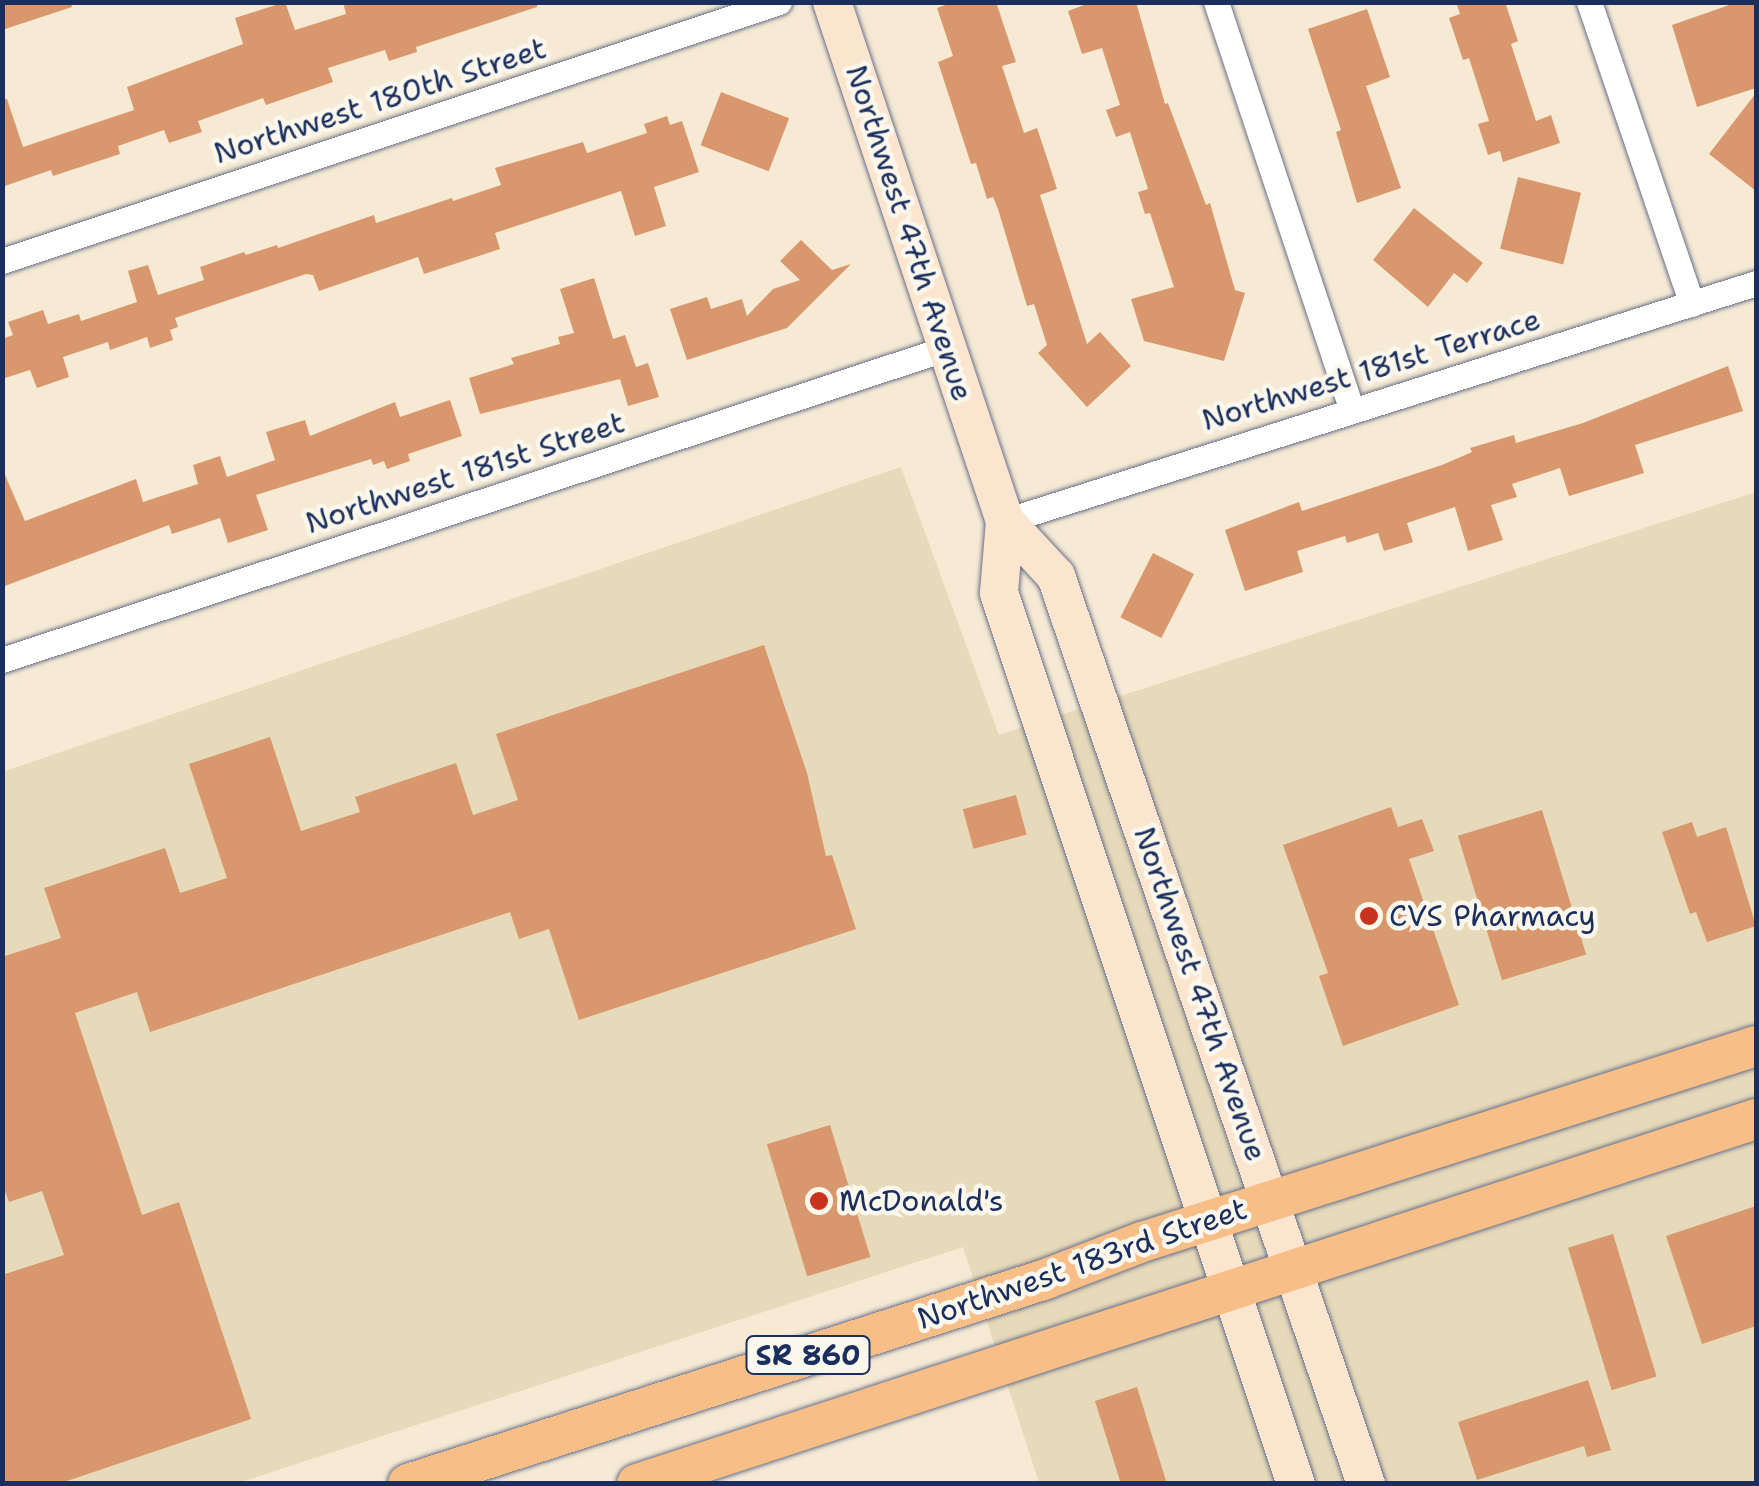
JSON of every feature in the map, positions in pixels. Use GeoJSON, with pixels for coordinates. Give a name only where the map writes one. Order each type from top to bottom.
{"type":"FeatureCollection","features":[{"type":"Feature","properties":{"kind":"main road","name":"Northwest 47th Avenue"},"geometry":{"type":"LineString","coordinates":[[832,2],[1005,520],[999,593],[1296,1484]]}},
{"type":"Feature","properties":{"kind":"main road","name":"Northwest 47th Avenue"},"geometry":{"type":"LineString","coordinates":[[1005,520],[1056,576],[1366,1484]]}},
{"type":"Feature","properties":{"kind":"main road","name":"Northwest 183rd Street"},"geometry":{"type":"LineString","coordinates":[[412,1483],[1756,1046]]}},
{"type":"Feature","properties":{"kind":"main road","name":"SR 860"},"geometry":{"type":"LineString","coordinates":[[637,1484],[1756,1119]]}},
{"type":"Feature","properties":{"kind":"street","name":"Northwest 180th Street"},"geometry":{"type":"LineString","coordinates":[[2,261],[779,2]]}},
{"type":"Feature","properties":{"kind":"street"},"geometry":{"type":"LineString","coordinates":[[1216,2],[1351,409]]}},
{"type":"Feature","properties":{"kind":"street"},"geometry":{"type":"LineString","coordinates":[[1589,2],[1692,304]]}},
{"type":"Feature","properties":{"kind":"street","name":"Northwest 181st Terrace"},"geometry":{"type":"LineString","coordinates":[[1005,520],[1756,282]]}},
{"type":"Feature","properties":{"kind":"street","name":"Northwest 181st Street"},"geometry":{"type":"LineString","coordinates":[[2,660],[947,348]]}},
{"type":"Feature","properties":{"kind":"shaded area"},"geometry":{"type":"Polygon","coordinates":[[[901,467],[999,735],[1756,492],[1756,1483],[1039,1483],[963,1247],[238,1483],[3,1483],[2,772],[901,467]]]}},
{"type":"Feature","properties":{"kind":"building"},"geometry":{"type":"Polygon","coordinates":[[[2,2],[71,2],[72,7],[2,30],[2,2]]]}},
{"type":"Feature","properties":{"kind":"building"},"geometry":{"type":"Polygon","coordinates":[[[285,2],[295,30],[346,14],[343,2],[537,2],[537,7],[416,47],[417,52],[389,61],[385,50],[328,68],[333,82],[266,105],[263,98],[198,121],[202,132],[169,143],[164,130],[118,146],[120,154],[53,176],[51,170],[2,187],[2,99],[7,99],[23,147],[134,110],[127,87],[243,44],[235,18],[285,2]]]}},
{"type":"Feature","properties":{"kind":"building"},"geometry":{"type":"Polygon","coordinates":[[[954,2],[996,2],[1016,62],[1002,66],[1024,133],[1037,128],[1057,189],[1040,195],[1087,344],[1100,332],[1131,366],[1087,407],[1038,353],[1047,345],[1034,304],[1027,306],[998,209],[993,197],[987,199],[976,163],[971,164],[938,62],[953,56],[937,8],[954,2]]]}},
{"type":"Feature","properties":{"kind":"building"},"geometry":{"type":"Polygon","coordinates":[[[1092,2],[1136,2],[1165,104],[1168,103],[1206,205],[1210,203],[1235,290],[1245,293],[1224,361],[1144,341],[1131,299],[1174,287],[1150,213],[1145,214],[1138,192],[1148,189],[1130,132],[1116,137],[1106,110],[1120,105],[1102,48],[1082,54],[1068,11],[1092,2]]]}},
{"type":"Feature","properties":{"kind":"building"},"geometry":{"type":"Polygon","coordinates":[[[1456,2],[1505,2],[1518,41],[1511,44],[1536,121],[1551,115],[1560,143],[1503,162],[1500,151],[1488,155],[1478,124],[1489,121],[1469,58],[1463,60],[1449,18],[1460,14],[1456,2]]]}},
{"type":"Feature","properties":{"kind":"building"},"geometry":{"type":"Polygon","coordinates":[[[1738,2],[1756,2],[1756,88],[1697,107],[1672,25],[1738,2]]]}},
{"type":"Feature","properties":{"kind":"building"},"geometry":{"type":"Polygon","coordinates":[[[1367,9],[1390,77],[1366,86],[1401,188],[1357,203],[1336,132],[1341,130],[1308,29],[1367,9]]]}},
{"type":"Feature","properties":{"kind":"building"},"geometry":{"type":"Polygon","coordinates":[[[721,92],[789,118],[769,171],[701,145],[721,92]]]}},
{"type":"Feature","properties":{"kind":"building"},"geometry":{"type":"Polygon","coordinates":[[[1756,93],[1756,191],[1709,154],[1756,93]]]}},
{"type":"Feature","properties":{"kind":"building"},"geometry":{"type":"Polygon","coordinates":[[[667,116],[670,125],[682,121],[699,172],[654,187],[666,226],[635,236],[621,191],[495,233],[500,249],[424,274],[418,257],[319,291],[313,275],[306,274],[175,318],[178,327],[170,330],[173,340],[150,348],[147,337],[110,350],[108,342],[63,357],[69,377],[37,388],[30,370],[2,379],[2,339],[13,335],[8,322],[43,310],[48,324],[79,314],[81,321],[137,302],[128,271],[148,265],[158,295],[204,280],[200,267],[244,252],[246,255],[277,245],[278,248],[374,215],[376,223],[452,198],[453,201],[501,185],[495,168],[583,142],[587,153],[647,133],[644,124],[667,116]]]}},
{"type":"Feature","properties":{"kind":"building"},"geometry":{"type":"Polygon","coordinates":[[[1518,177],[1581,193],[1563,265],[1500,249],[1518,177]]]}},
{"type":"Feature","properties":{"kind":"building"},"geometry":{"type":"Polygon","coordinates":[[[1414,208],[1483,263],[1467,283],[1454,273],[1428,307],[1373,260],[1414,208]]]}},
{"type":"Feature","properties":{"kind":"building"},"geometry":{"type":"Polygon","coordinates":[[[801,240],[832,270],[851,264],[787,328],[687,360],[670,309],[707,297],[711,309],[742,299],[747,316],[773,289],[800,280],[780,261],[801,240]]]}},
{"type":"Feature","properties":{"kind":"building"},"geometry":{"type":"Polygon","coordinates":[[[594,278],[613,339],[625,335],[636,367],[648,363],[659,397],[628,406],[620,379],[480,414],[469,378],[514,364],[511,358],[560,344],[558,337],[574,333],[560,289],[594,278]]]}},
{"type":"Feature","properties":{"kind":"building"},"geometry":{"type":"Polygon","coordinates":[[[1728,366],[1743,411],[1635,445],[1644,473],[1569,496],[1560,468],[1512,484],[1517,497],[1491,505],[1503,540],[1468,551],[1455,507],[1407,523],[1413,542],[1384,551],[1378,533],[1347,543],[1345,536],[1297,551],[1303,572],[1245,591],[1225,530],[1299,502],[1302,511],[1442,465],[1472,452],[1470,448],[1514,435],[1516,443],[1583,423],[1728,366]]]}},
{"type":"Feature","properties":{"kind":"building"},"geometry":{"type":"Polygon","coordinates":[[[450,400],[462,436],[408,454],[410,461],[387,469],[384,461],[373,465],[371,459],[256,495],[268,530],[228,543],[220,518],[172,534],[169,525],[2,587],[2,468],[25,521],[136,479],[143,502],[198,484],[193,465],[220,456],[227,477],[275,460],[266,432],[305,420],[310,436],[395,402],[400,417],[450,400]]]}},
{"type":"Feature","properties":{"kind":"building"},"geometry":{"type":"Polygon","coordinates":[[[1153,553],[1194,574],[1161,638],[1120,617],[1153,553]]]}},
{"type":"Feature","properties":{"kind":"building"},"geometry":{"type":"Polygon","coordinates":[[[764,645],[807,773],[826,856],[832,855],[856,929],[579,1020],[549,929],[519,939],[510,912],[150,1032],[137,992],[75,1013],[142,1215],[179,1202],[251,1419],[58,1484],[2,1484],[2,1275],[64,1255],[42,1191],[9,1202],[2,1183],[2,957],[61,938],[44,888],[165,848],[180,893],[227,878],[189,764],[270,737],[301,831],[360,812],[355,797],[456,763],[473,815],[518,800],[496,734],[764,645]]]}},
{"type":"Feature","properties":{"kind":"building"},"geometry":{"type":"Polygon","coordinates":[[[1016,795],[1027,835],[973,849],[963,809],[1016,795]]]}},
{"type":"Feature","properties":{"kind":"building","name":"CVS Pharmacy"},"geometry":{"type":"Polygon","coordinates":[[[1391,807],[1398,827],[1422,819],[1434,851],[1409,859],[1459,1005],[1343,1046],[1319,976],[1328,973],[1283,845],[1391,807]]]}},
{"type":"Feature","properties":{"kind":"building"},"geometry":{"type":"Polygon","coordinates":[[[1542,810],[1586,954],[1502,980],[1458,836],[1542,810]]]}},
{"type":"Feature","properties":{"kind":"building"},"geometry":{"type":"Polygon","coordinates":[[[1692,822],[1697,837],[1726,827],[1756,926],[1707,942],[1696,912],[1690,914],[1662,832],[1692,822]]]}},
{"type":"Feature","properties":{"kind":"building","name":"McDonald's"},"geometry":{"type":"Polygon","coordinates":[[[830,1125],[870,1257],[807,1276],[767,1144],[830,1125]]]}},
{"type":"Feature","properties":{"kind":"building"},"geometry":{"type":"Polygon","coordinates":[[[1756,1206],[1756,1326],[1702,1344],[1666,1236],[1756,1206]]]}},
{"type":"Feature","properties":{"kind":"building"},"geometry":{"type":"Polygon","coordinates":[[[1613,1234],[1657,1376],[1612,1390],[1568,1248],[1613,1234]]]}},
{"type":"Feature","properties":{"kind":"building"},"geometry":{"type":"Polygon","coordinates":[[[1588,1380],[1611,1450],[1587,1457],[1584,1446],[1477,1480],[1458,1422],[1588,1380]]]}},
{"type":"Feature","properties":{"kind":"building"},"geometry":{"type":"Polygon","coordinates":[[[1137,1387],[1167,1484],[1121,1484],[1095,1401],[1137,1387]]]}},
{"type":"Feature","properties":{"kind":"place","name":"CVS Pharmacy"},"geometry":{"type":"Point","coordinates":[1369,916]}},
{"type":"Feature","properties":{"kind":"place","name":"McDonald's"},"geometry":{"type":"Point","coordinates":[819,1201]}}]}
